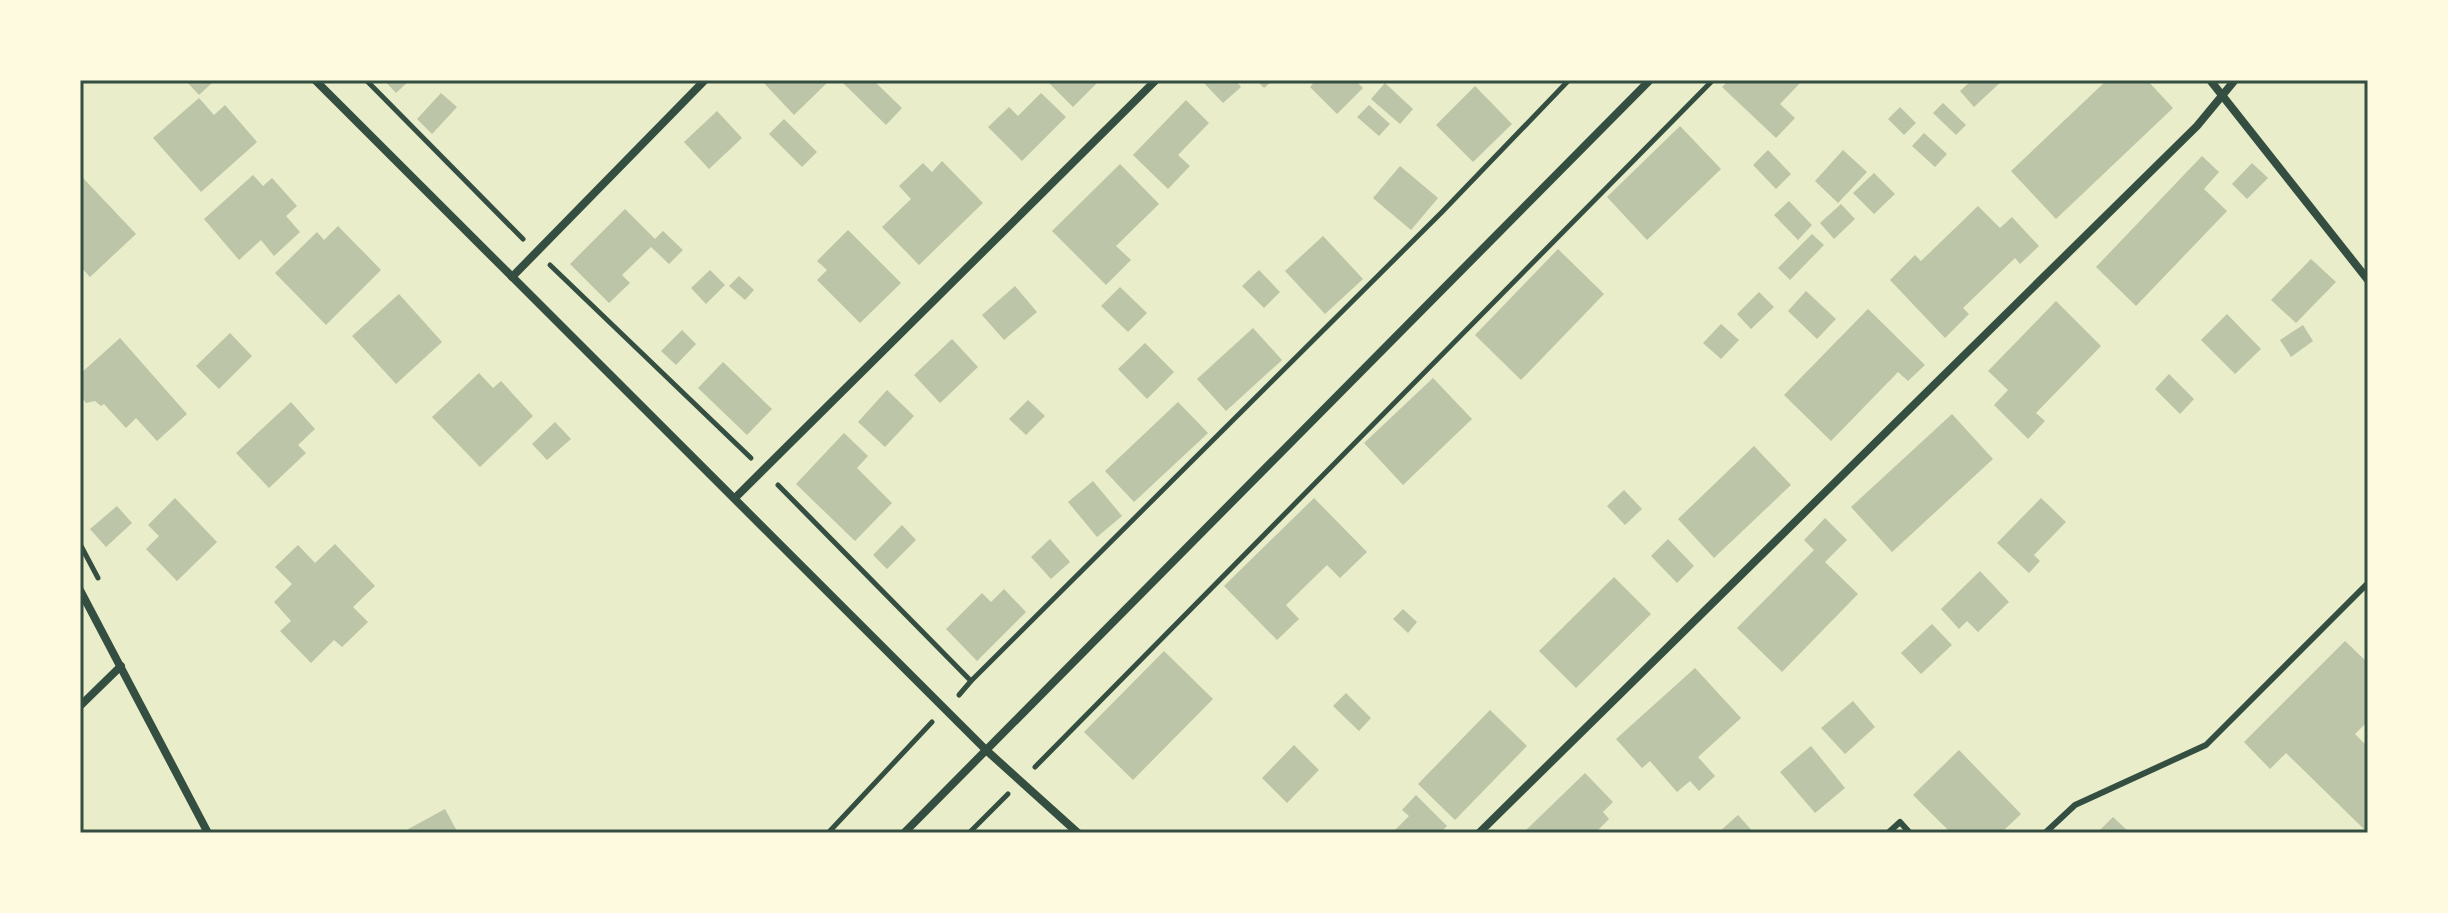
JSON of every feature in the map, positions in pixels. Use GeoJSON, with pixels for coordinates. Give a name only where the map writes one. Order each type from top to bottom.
{"type":"FeatureCollection","features":[{"type":"Feature","properties":{"kind":"street"},"geometry":{"type":"LineString","coordinates":[[315,80],[986,750],[1078,833]]}},
{"type":"Feature","properties":{"kind":"street"},"geometry":{"type":"LineString","coordinates":[[512,277],[705,80]]}},
{"type":"Feature","properties":{"kind":"street"},"geometry":{"type":"LineString","coordinates":[[735,498],[1156,80]]}},
{"type":"Feature","properties":{"kind":"street"},"geometry":{"type":"LineString","coordinates":[[904,833],[1650,80]]}},
{"type":"Feature","properties":{"kind":"street"},"geometry":{"type":"LineString","coordinates":[[2210,80],[2368,280]]}},
{"type":"Feature","properties":{"kind":"street"},"geometry":{"type":"LineString","coordinates":[[1479,833],[2197,126],[2235,80]]}},
{"type":"Feature","properties":{"kind":"street"},"geometry":{"type":"LineString","coordinates":[[80,590],[208,833]]}},
{"type":"Feature","properties":{"kind":"street"},"geometry":{"type":"LineString","coordinates":[[80,706],[121,666]]}},
{"type":"Feature","properties":{"kind":"lane"},"geometry":{"type":"LineString","coordinates":[[2045,833],[2075,805],[2206,745],[2368,583]]}},
{"type":"Feature","properties":{"kind":"lane"},"geometry":{"type":"LineString","coordinates":[[1888,833],[1900,822],[1910,833]]}},
{"type":"Feature","properties":{"kind":"path"},"geometry":{"type":"LineString","coordinates":[[366,80],[537,252],[764,471],[971,681]]}},
{"type":"Feature","properties":{"kind":"path"},"geometry":{"type":"LineString","coordinates":[[828,833],[971,681],[1442,212],[1569,80]]}},
{"type":"Feature","properties":{"kind":"path"},"geometry":{"type":"LineString","coordinates":[[969,833],[1713,80]]}},
{"type":"Feature","properties":{"kind":"building"},"geometry":{"type":"Polygon","coordinates":[[[185,80],[215,80],[199,95],[185,80]]]}},
{"type":"Feature","properties":{"kind":"building"},"geometry":{"type":"Polygon","coordinates":[[[384,80],[410,80],[396,93],[384,80]]]}},
{"type":"Feature","properties":{"kind":"building"},"geometry":{"type":"Polygon","coordinates":[[[761,80],[830,80],[794,115],[761,80]]]}},
{"type":"Feature","properties":{"kind":"building"},"geometry":{"type":"Polygon","coordinates":[[[840,80],[873,80],[902,108],[886,125],[840,80]]]}},
{"type":"Feature","properties":{"kind":"building"},"geometry":{"type":"Polygon","coordinates":[[[1046,80],[1100,80],[1073,107],[1046,80]]]}},
{"type":"Feature","properties":{"kind":"building"},"geometry":{"type":"Polygon","coordinates":[[[1235,80],[1241,87],[1223,103],[1203,82],[1235,80]]]}},
{"type":"Feature","properties":{"kind":"building"},"geometry":{"type":"Polygon","coordinates":[[[1256,80],[1273,80],[1264,88],[1256,80]]]}},
{"type":"Feature","properties":{"kind":"building"},"geometry":{"type":"Polygon","coordinates":[[[1316,80],[1355,80],[1363,88],[1337,114],[1310,87],[1316,80]]]}},
{"type":"Feature","properties":{"kind":"building"},"geometry":{"type":"Polygon","coordinates":[[[1729,80],[1803,80],[1780,104],[1795,118],[1776,138],[1722,87],[1729,80]]]}},
{"type":"Feature","properties":{"kind":"building"},"geometry":{"type":"Polygon","coordinates":[[[1972,80],[2003,80],[1974,107],[1960,91],[1972,80]]]}},
{"type":"Feature","properties":{"kind":"building"},"geometry":{"type":"Polygon","coordinates":[[[2107,80],[2147,80],[2173,108],[2056,219],[2011,171],[2107,80]]]}},
{"type":"Feature","properties":{"kind":"building"},"geometry":{"type":"Polygon","coordinates":[[[1385,83],[1413,109],[1400,124],[1371,99],[1385,83]]]}},
{"type":"Feature","properties":{"kind":"building"},"geometry":{"type":"Polygon","coordinates":[[[1475,86],[1512,124],[1473,162],[1436,125],[1475,86]]]}},
{"type":"Feature","properties":{"kind":"building"},"geometry":{"type":"Polygon","coordinates":[[[441,93],[457,107],[432,134],[417,119],[441,93]]]}},
{"type":"Feature","properties":{"kind":"building"},"geometry":{"type":"Polygon","coordinates":[[[1041,93],[1066,117],[1022,161],[988,127],[1009,107],[1018,116],[1041,93]]]}},
{"type":"Feature","properties":{"kind":"building"},"geometry":{"type":"Polygon","coordinates":[[[199,98],[214,115],[225,105],[257,142],[201,192],[153,138],[199,98]]]}},
{"type":"Feature","properties":{"kind":"building"},"geometry":{"type":"Polygon","coordinates":[[[1186,100],[1209,123],[1178,155],[1190,166],[1168,189],[1133,155],[1186,100]]]}},
{"type":"Feature","properties":{"kind":"building"},"geometry":{"type":"Polygon","coordinates":[[[1943,103],[1966,125],[1956,135],[1933,113],[1943,103]]]}},
{"type":"Feature","properties":{"kind":"building"},"geometry":{"type":"Polygon","coordinates":[[[1369,105],[1390,124],[1379,136],[1357,117],[1369,105]]]}},
{"type":"Feature","properties":{"kind":"building"},"geometry":{"type":"Polygon","coordinates":[[[1900,107],[1916,123],[1904,135],[1888,119],[1900,107]]]}},
{"type":"Feature","properties":{"kind":"building"},"geometry":{"type":"Polygon","coordinates":[[[717,111],[742,138],[709,169],[684,142],[717,111]]]}},
{"type":"Feature","properties":{"kind":"building"},"geometry":{"type":"Polygon","coordinates":[[[784,119],[817,152],[802,167],[769,134],[784,119]]]}},
{"type":"Feature","properties":{"kind":"building"},"geometry":{"type":"Polygon","coordinates":[[[1680,126],[1721,169],[1647,240],[1607,197],[1680,126]]]}},
{"type":"Feature","properties":{"kind":"building"},"geometry":{"type":"Polygon","coordinates":[[[1924,133],[1947,154],[1935,167],[1912,146],[1924,133]]]}},
{"type":"Feature","properties":{"kind":"building"},"geometry":{"type":"Polygon","coordinates":[[[1768,150],[1791,174],[1776,189],[1753,165],[1768,150]]]}},
{"type":"Feature","properties":{"kind":"building"},"geometry":{"type":"Polygon","coordinates":[[[1843,150],[1867,172],[1838,203],[1815,181],[1843,150]]]}},
{"type":"Feature","properties":{"kind":"building"},"geometry":{"type":"Polygon","coordinates":[[[2202,156],[2219,172],[2204,189],[2227,211],[2136,306],[2096,267],[2202,156]]]}},
{"type":"Feature","properties":{"kind":"building"},"geometry":{"type":"Polygon","coordinates":[[[942,161],[983,203],[919,265],[882,227],[911,199],[899,186],[923,163],[932,172],[942,161]]]}},
{"type":"Feature","properties":{"kind":"building"},"geometry":{"type":"Polygon","coordinates":[[[2252,163],[2268,178],[2247,199],[2232,184],[2252,163]]]}},
{"type":"Feature","properties":{"kind":"building"},"geometry":{"type":"Polygon","coordinates":[[[1120,164],[1159,204],[1116,246],[1131,260],[1106,285],[1052,231],[1120,164]]]}},
{"type":"Feature","properties":{"kind":"building"},"geometry":{"type":"Polygon","coordinates":[[[1400,166],[1438,198],[1411,230],[1373,198],[1400,166]]]}},
{"type":"Feature","properties":{"kind":"building"},"geometry":{"type":"Polygon","coordinates":[[[1874,173],[1895,194],[1874,214],[1853,193],[1874,173]]]}},
{"type":"Feature","properties":{"kind":"building"},"geometry":{"type":"Polygon","coordinates":[[[253,175],[263,186],[272,178],[297,206],[286,216],[300,232],[274,256],[261,240],[239,260],[204,219],[253,175]]]}},
{"type":"Feature","properties":{"kind":"building"},"geometry":{"type":"Polygon","coordinates":[[[83,178],[136,234],[90,277],[80,266],[80,181],[83,178]]]}},
{"type":"Feature","properties":{"kind":"building"},"geometry":{"type":"Polygon","coordinates":[[[1789,201],[1812,225],[1798,240],[1774,215],[1789,201]]]}},
{"type":"Feature","properties":{"kind":"building"},"geometry":{"type":"Polygon","coordinates":[[[1841,204],[1855,219],[1834,239],[1820,223],[1841,204]]]}},
{"type":"Feature","properties":{"kind":"building"},"geometry":{"type":"Polygon","coordinates":[[[1978,206],[2000,228],[2012,217],[2039,246],[2020,264],[2015,258],[1963,308],[1969,314],[1945,338],[1890,280],[1915,255],[1921,261],[1978,206]]]}},
{"type":"Feature","properties":{"kind":"building"},"geometry":{"type":"Polygon","coordinates":[[[625,209],[655,239],[663,231],[683,250],[669,264],[651,247],[622,275],[630,283],[609,303],[570,264],[625,209]]]}},
{"type":"Feature","properties":{"kind":"building"},"geometry":{"type":"Polygon","coordinates":[[[338,226],[381,270],[326,325],[275,273],[317,232],[324,240],[338,226]]]}},
{"type":"Feature","properties":{"kind":"building"},"geometry":{"type":"Polygon","coordinates":[[[848,230],[901,283],[860,323],[817,280],[827,270],[817,261],[848,230]]]}},
{"type":"Feature","properties":{"kind":"building"},"geometry":{"type":"Polygon","coordinates":[[[1812,234],[1824,245],[1790,280],[1778,268],[1812,234]]]}},
{"type":"Feature","properties":{"kind":"building"},"geometry":{"type":"Polygon","coordinates":[[[1323,236],[1363,279],[1325,314],[1285,271],[1323,236]]]}},
{"type":"Feature","properties":{"kind":"building"},"geometry":{"type":"Polygon","coordinates":[[[1558,249],[1604,294],[1521,380],[1475,335],[1558,249]]]}},
{"type":"Feature","properties":{"kind":"building"},"geometry":{"type":"Polygon","coordinates":[[[2311,259],[2336,282],[2296,323],[2271,300],[2311,259]]]}},
{"type":"Feature","properties":{"kind":"building"},"geometry":{"type":"Polygon","coordinates":[[[710,270],[725,285],[706,304],[691,288],[710,270]]]}},
{"type":"Feature","properties":{"kind":"building"},"geometry":{"type":"Polygon","coordinates":[[[1259,270],[1280,292],[1264,308],[1242,286],[1259,270]]]}},
{"type":"Feature","properties":{"kind":"building"},"geometry":{"type":"Polygon","coordinates":[[[739,276],[754,290],[745,300],[729,286],[739,276]]]}},
{"type":"Feature","properties":{"kind":"building"},"geometry":{"type":"Polygon","coordinates":[[[1015,286],[1037,312],[1004,340],[982,315],[1015,286]]]}},
{"type":"Feature","properties":{"kind":"building"},"geometry":{"type":"Polygon","coordinates":[[[1120,287],[1147,313],[1128,332],[1101,306],[1120,287]]]}},
{"type":"Feature","properties":{"kind":"building"},"geometry":{"type":"Polygon","coordinates":[[[1806,291],[1836,319],[1817,339],[1788,311],[1806,291]]]}},
{"type":"Feature","properties":{"kind":"building"},"geometry":{"type":"Polygon","coordinates":[[[1759,292],[1774,307],[1751,329],[1737,314],[1759,292]]]}},
{"type":"Feature","properties":{"kind":"building"},"geometry":{"type":"Polygon","coordinates":[[[399,294],[442,342],[396,384],[352,336],[399,294]]]}},
{"type":"Feature","properties":{"kind":"building"},"geometry":{"type":"Polygon","coordinates":[[[2056,301],[2101,346],[2036,413],[2045,421],[2028,439],[1994,405],[2008,390],[1988,371],[2056,301]]]}},
{"type":"Feature","properties":{"kind":"building"},"geometry":{"type":"Polygon","coordinates":[[[1868,309],[1925,365],[1908,381],[1898,372],[1831,441],[1784,395],[1868,309]]]}},
{"type":"Feature","properties":{"kind":"building"},"geometry":{"type":"Polygon","coordinates":[[[2227,314],[2261,349],[2235,374],[2201,340],[2227,314]]]}},
{"type":"Feature","properties":{"kind":"building"},"geometry":{"type":"Polygon","coordinates":[[[1721,324],[1739,340],[1721,359],[1703,343],[1721,324]]]}},
{"type":"Feature","properties":{"kind":"building"},"geometry":{"type":"Polygon","coordinates":[[[2303,325],[2313,341],[2291,357],[2280,340],[2303,325]]]}},
{"type":"Feature","properties":{"kind":"building"},"geometry":{"type":"Polygon","coordinates":[[[1253,328],[1282,360],[1226,411],[1197,379],[1253,328]]]}},
{"type":"Feature","properties":{"kind":"building"},"geometry":{"type":"Polygon","coordinates":[[[682,330],[696,344],[676,365],[661,351],[682,330]]]}},
{"type":"Feature","properties":{"kind":"building"},"geometry":{"type":"Polygon","coordinates":[[[230,333],[252,356],[219,389],[196,366],[230,333]]]}},
{"type":"Feature","properties":{"kind":"building"},"geometry":{"type":"Polygon","coordinates":[[[120,338],[187,414],[157,441],[136,418],[126,428],[104,404],[101,406],[95,401],[86,403],[80,395],[80,374],[120,338]]]}},
{"type":"Feature","properties":{"kind":"building"},"geometry":{"type":"Polygon","coordinates":[[[952,339],[978,367],[940,403],[914,375],[952,339]]]}},
{"type":"Feature","properties":{"kind":"building"},"geometry":{"type":"Polygon","coordinates":[[[1145,343],[1174,372],[1147,399],[1118,369],[1145,343]]]}},
{"type":"Feature","properties":{"kind":"building"},"geometry":{"type":"Polygon","coordinates":[[[723,362],[772,409],[747,435],[698,388],[723,362]]]}},
{"type":"Feature","properties":{"kind":"building"},"geometry":{"type":"Polygon","coordinates":[[[479,373],[493,388],[501,381],[533,416],[480,467],[432,417],[479,373]]]}},
{"type":"Feature","properties":{"kind":"building"},"geometry":{"type":"Polygon","coordinates":[[[2169,374],[2194,399],[2180,414],[2155,389],[2169,374]]]}},
{"type":"Feature","properties":{"kind":"building"},"geometry":{"type":"Polygon","coordinates":[[[1433,378],[1472,419],[1403,485],[1364,443],[1433,378]]]}},
{"type":"Feature","properties":{"kind":"building"},"geometry":{"type":"Polygon","coordinates":[[[887,390],[914,416],[885,447],[858,422],[887,390]]]}},
{"type":"Feature","properties":{"kind":"building"},"geometry":{"type":"Polygon","coordinates":[[[1028,400],[1045,416],[1026,435],[1009,419],[1028,400]]]}},
{"type":"Feature","properties":{"kind":"building"},"geometry":{"type":"Polygon","coordinates":[[[291,402],[315,429],[298,445],[306,453],[269,488],[236,453],[291,402]]]}},
{"type":"Feature","properties":{"kind":"building"},"geometry":{"type":"Polygon","coordinates":[[[1178,402],[1208,433],[1134,502],[1105,471],[1178,402]]]}},
{"type":"Feature","properties":{"kind":"building"},"geometry":{"type":"Polygon","coordinates":[[[1952,414],[1993,459],[1892,552],[1851,507],[1952,414]]]}},
{"type":"Feature","properties":{"kind":"building"},"geometry":{"type":"Polygon","coordinates":[[[555,422],[571,439],[547,460],[532,444],[555,422]]]}},
{"type":"Feature","properties":{"kind":"building"},"geometry":{"type":"Polygon","coordinates":[[[844,433],[868,456],[857,468],[892,503],[855,541],[796,484],[844,433]]]}},
{"type":"Feature","properties":{"kind":"building"},"geometry":{"type":"Polygon","coordinates":[[[1754,446],[1791,485],[1714,558],[1678,519],[1754,446]]]}},
{"type":"Feature","properties":{"kind":"building"},"geometry":{"type":"Polygon","coordinates":[[[1093,481],[1122,516],[1097,537],[1068,502],[1093,481]]]}},
{"type":"Feature","properties":{"kind":"building"},"geometry":{"type":"Polygon","coordinates":[[[1624,490],[1642,509],[1625,525],[1607,506],[1624,490]]]}},
{"type":"Feature","properties":{"kind":"building"},"geometry":{"type":"Polygon","coordinates":[[[175,498],[217,542],[177,581],[146,549],[159,536],[148,525],[175,498]]]}},
{"type":"Feature","properties":{"kind":"building"},"geometry":{"type":"Polygon","coordinates":[[[1314,498],[1367,552],[1340,578],[1327,565],[1286,605],[1299,619],[1277,640],[1224,586],[1314,498]]]}},
{"type":"Feature","properties":{"kind":"building"},"geometry":{"type":"Polygon","coordinates":[[[2041,498],[2066,522],[2034,555],[2040,561],[2029,573],[1997,543],[2041,498]]]}},
{"type":"Feature","properties":{"kind":"building"},"geometry":{"type":"Polygon","coordinates":[[[117,506],[132,523],[106,547],[90,529],[117,506]]]}},
{"type":"Feature","properties":{"kind":"building"},"geometry":{"type":"Polygon","coordinates":[[[1825,518],[1847,540],[1825,562],[1858,594],[1782,672],[1737,628],[1814,550],[1804,540],[1825,518]]]}},
{"type":"Feature","properties":{"kind":"building"},"geometry":{"type":"Polygon","coordinates":[[[902,525],[916,540],[887,569],[873,555],[902,525]]]}},
{"type":"Feature","properties":{"kind":"building"},"geometry":{"type":"Polygon","coordinates":[[[1050,539],[1070,562],[1051,579],[1031,557],[1050,539]]]}},
{"type":"Feature","properties":{"kind":"building"},"geometry":{"type":"Polygon","coordinates":[[[1668,539],[1694,566],[1677,583],[1651,556],[1668,539]]]}},
{"type":"Feature","properties":{"kind":"building"},"geometry":{"type":"Polygon","coordinates":[[[335,544],[375,586],[353,607],[368,622],[342,647],[334,640],[311,663],[280,631],[291,621],[274,602],[292,584],[275,567],[298,545],[315,563],[335,544]]]}},
{"type":"Feature","properties":{"kind":"building"},"geometry":{"type":"Polygon","coordinates":[[[1980,571],[2009,602],[1978,632],[1967,621],[1959,629],[1941,609],[1980,571]]]}},
{"type":"Feature","properties":{"kind":"building"},"geometry":{"type":"Polygon","coordinates":[[[1614,577],[1651,614],[1576,688],[1539,651],[1614,577]]]}},
{"type":"Feature","properties":{"kind":"building"},"geometry":{"type":"Polygon","coordinates":[[[1004,589],[1026,612],[977,661],[946,629],[982,593],[991,602],[1004,589]]]}},
{"type":"Feature","properties":{"kind":"building"},"geometry":{"type":"Polygon","coordinates":[[[1403,609],[1417,622],[1408,633],[1393,619],[1403,609]]]}},
{"type":"Feature","properties":{"kind":"building"},"geometry":{"type":"Polygon","coordinates":[[[1932,624],[1952,645],[1921,674],[1901,653],[1932,624]]]}},
{"type":"Feature","properties":{"kind":"building"},"geometry":{"type":"Polygon","coordinates":[[[2345,641],[2368,663],[2368,721],[2355,734],[2368,747],[2368,833],[2286,753],[2270,769],[2244,742],[2345,641]]]}},
{"type":"Feature","properties":{"kind":"building"},"geometry":{"type":"Polygon","coordinates":[[[1164,651],[1213,699],[1133,780],[1084,732],[1164,651]]]}},
{"type":"Feature","properties":{"kind":"building"},"geometry":{"type":"Polygon","coordinates":[[[1695,668],[1741,718],[1698,757],[1715,776],[1699,791],[1690,781],[1677,792],[1650,761],[1642,768],[1616,739],[1695,668]]]}},
{"type":"Feature","properties":{"kind":"building"},"geometry":{"type":"Polygon","coordinates":[[[1346,693],[1371,718],[1359,731],[1333,706],[1346,693]]]}},
{"type":"Feature","properties":{"kind":"building"},"geometry":{"type":"Polygon","coordinates":[[[1853,701],[1875,727],[1845,754],[1821,728],[1853,701]]]}},
{"type":"Feature","properties":{"kind":"building"},"geometry":{"type":"Polygon","coordinates":[[[1490,710],[1527,746],[1455,820],[1418,784],[1490,710]]]}},
{"type":"Feature","properties":{"kind":"building"},"geometry":{"type":"Polygon","coordinates":[[[1294,745],[1319,770],[1287,803],[1262,778],[1294,745]]]}},
{"type":"Feature","properties":{"kind":"building"},"geometry":{"type":"Polygon","coordinates":[[[1811,746],[1845,788],[1815,813],[1780,772],[1811,746]]]}},
{"type":"Feature","properties":{"kind":"building"},"geometry":{"type":"Polygon","coordinates":[[[1959,750],[2021,814],[2001,833],[1951,833],[1913,795],[1959,750]]]}},
{"type":"Feature","properties":{"kind":"building"},"geometry":{"type":"Polygon","coordinates":[[[1585,773],[1613,802],[1603,812],[1609,819],[1595,833],[1523,833],[1585,773]]]}},
{"type":"Feature","properties":{"kind":"building"},"geometry":{"type":"Polygon","coordinates":[[[1416,795],[1447,826],[1440,833],[1392,833],[1409,816],[1402,810],[1416,795]]]}},
{"type":"Feature","properties":{"kind":"building"},"geometry":{"type":"Polygon","coordinates":[[[445,809],[458,833],[401,833],[445,809]]]}},
{"type":"Feature","properties":{"kind":"building"},"geometry":{"type":"Polygon","coordinates":[[[1738,815],[1754,833],[1718,833],[1738,815]]]}},
{"type":"Feature","properties":{"kind":"building"},"geometry":{"type":"Polygon","coordinates":[[[2113,817],[2130,833],[2097,833],[2113,817]]]}}]}
